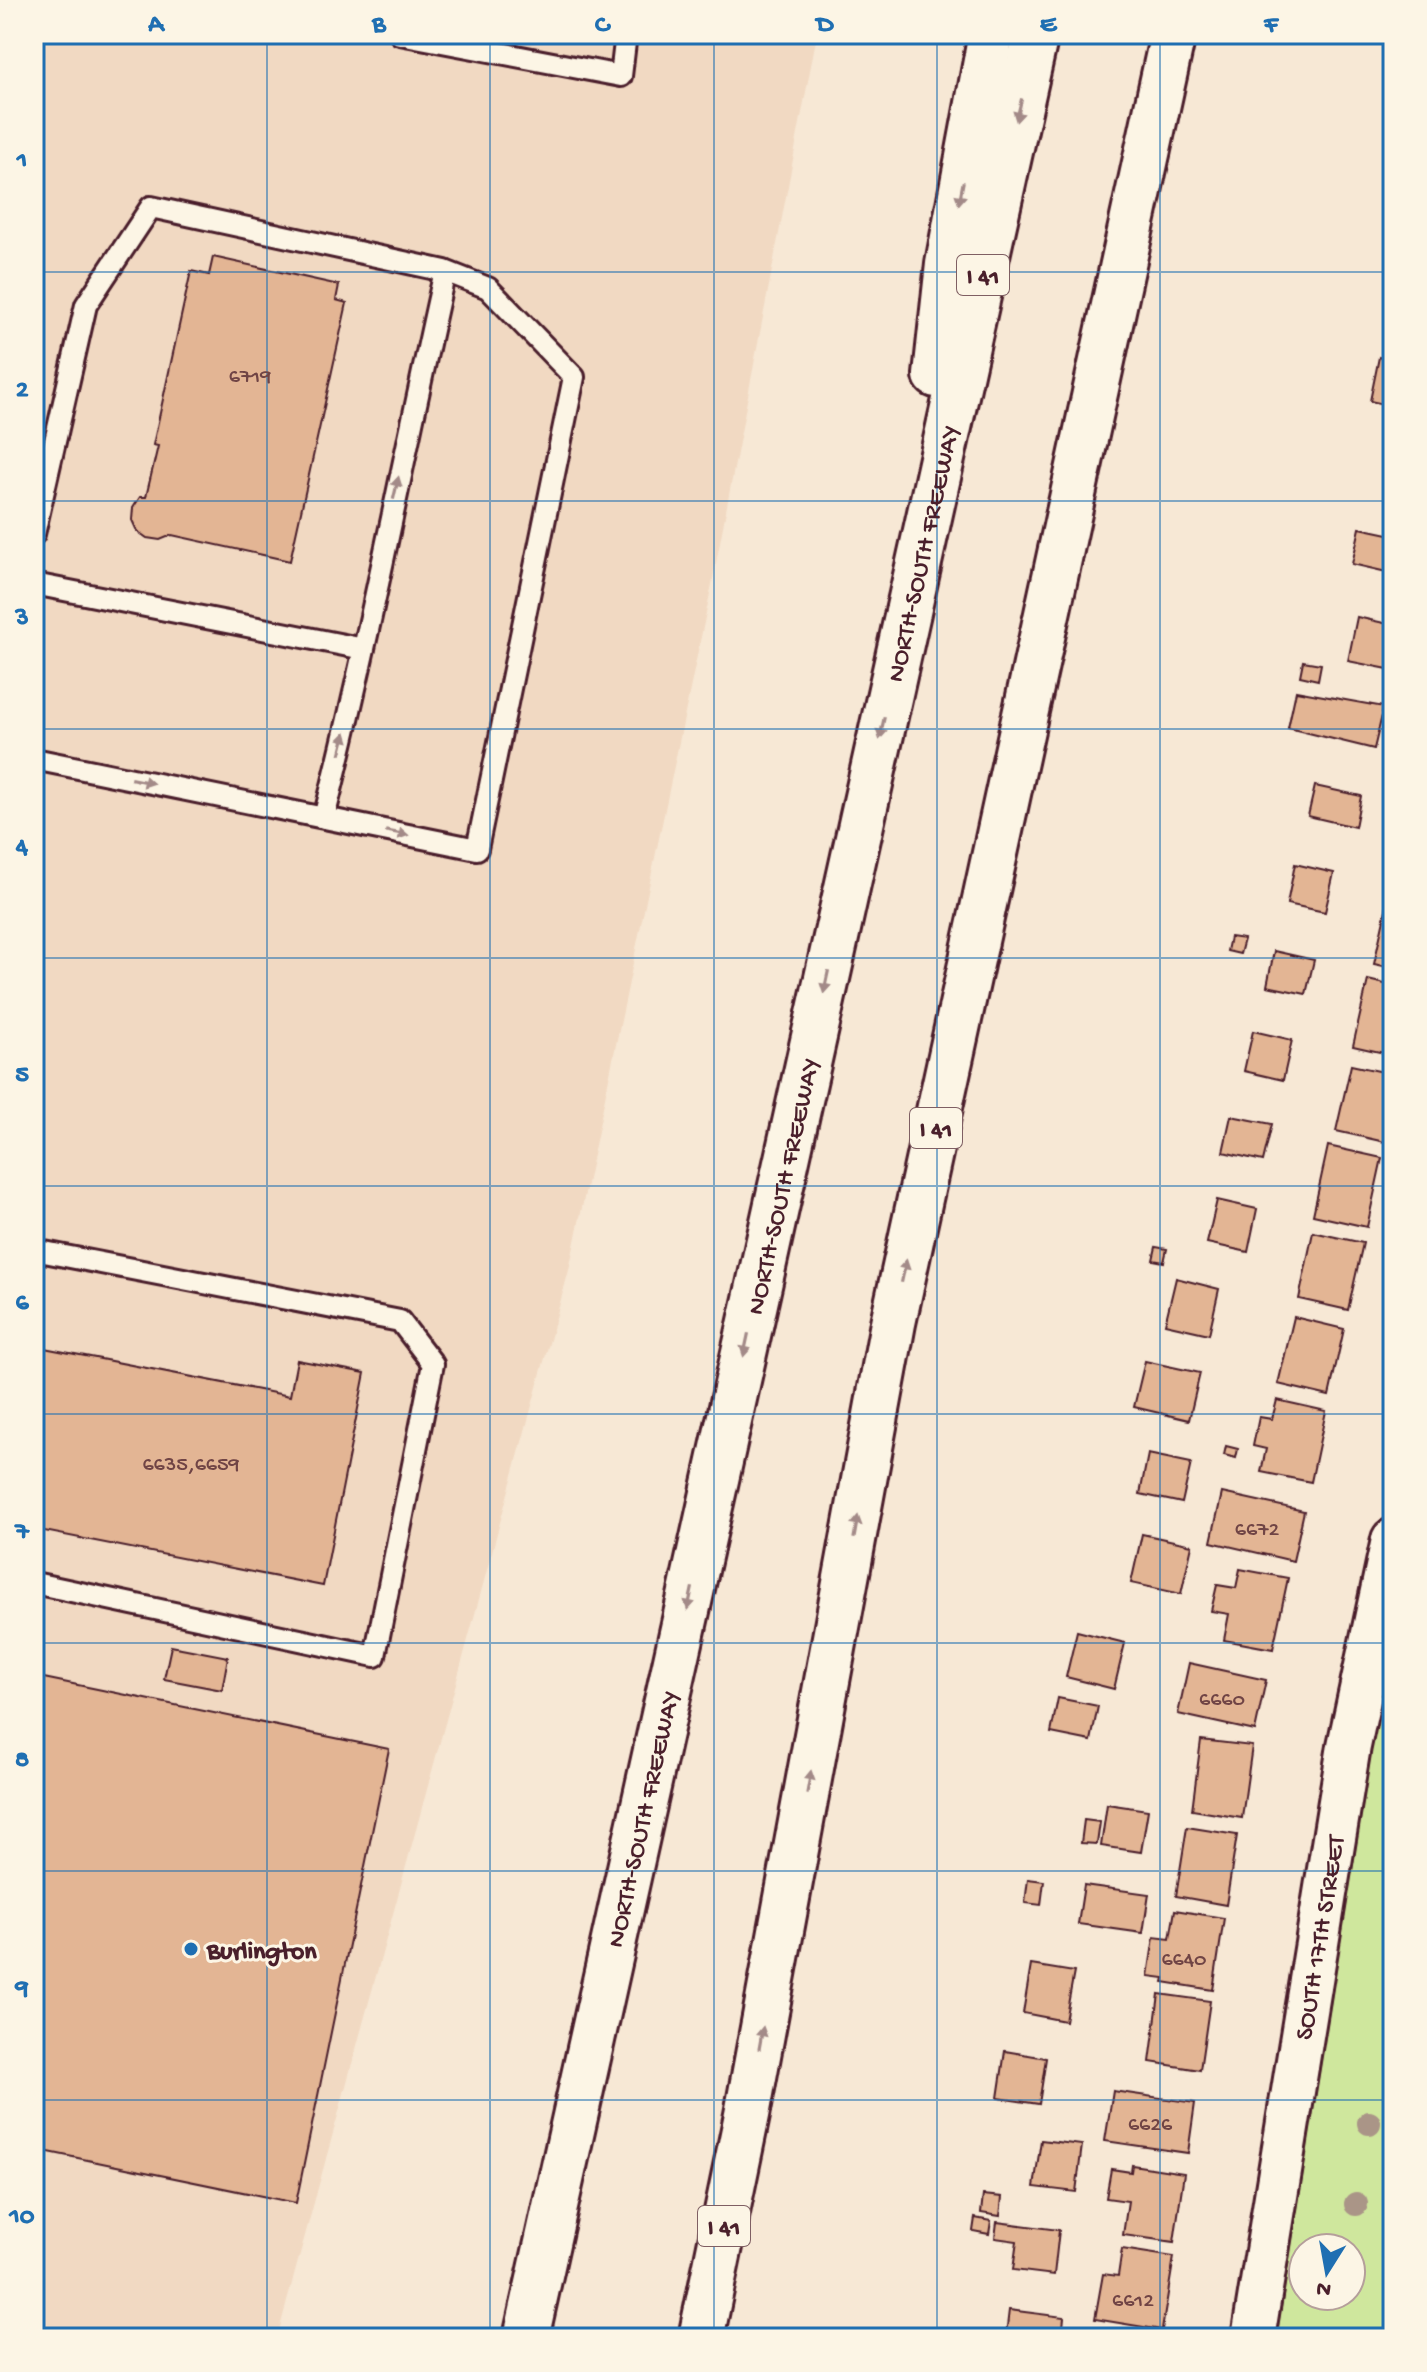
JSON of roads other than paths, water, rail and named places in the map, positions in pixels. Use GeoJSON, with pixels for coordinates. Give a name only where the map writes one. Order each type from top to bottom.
{"type":"FeatureCollection","features":[{"type":"Feature","properties":{"kind":"highway"},"geometry":{"type":"LineString","coordinates":[[929,515],[936,369],[948,264],[991,34]]}},
{"type":"Feature","properties":{"kind":"highway","name":"NORTH-SOUTH FREEWAY"},"geometry":{"type":"LineString","coordinates":[[526,2338],[1036,34]]}},
{"type":"Feature","properties":{"kind":"highway","name":"I 41"},"geometry":{"type":"LineString","coordinates":[[701,2338],[747,2115],[893,1323],[1173,34]]}},
{"type":"Feature","properties":{"kind":"highway"},"geometry":{"type":"LineString","coordinates":[[1149,146],[1184,34]]}},
{"type":"Feature","properties":{"kind":"highway"},"geometry":{"type":"LineString","coordinates":[[726,2338],[747,2115]]}},
{"type":"Feature","properties":{"kind":"street","name":"SOUTH 17TH STREET"},"geometry":{"type":"LineString","coordinates":[[1253,2338],[1349,1746],[1393,1540]]}},
{"type":"Feature","properties":{"kind":"lane"},"geometry":{"type":"LineString","coordinates":[[400,34],[621,76],[626,34]]}},
{"type":"Feature","properties":{"kind":"lane"},"geometry":{"type":"LineString","coordinates":[[34,534],[86,305],[151,207],[445,271],[488,288],[574,377],[477,849],[34,759]]}},
{"type":"Feature","properties":{"kind":"lane"},"geometry":{"type":"LineString","coordinates":[[324,818],[364,649],[445,271]]}},
{"type":"Feature","properties":{"kind":"lane"},"geometry":{"type":"LineString","coordinates":[[34,584],[364,649]]}},
{"type":"Feature","properties":{"kind":"lane"},"geometry":{"type":"LineString","coordinates":[[34,1250],[400,1321],[433,1364],[375,1656],[34,1583]]}},
{"type":"Feature","properties":{"kind":"place","name":"Burlington"},"geometry":{"type":"Point","coordinates":[191,1949]}}]}
